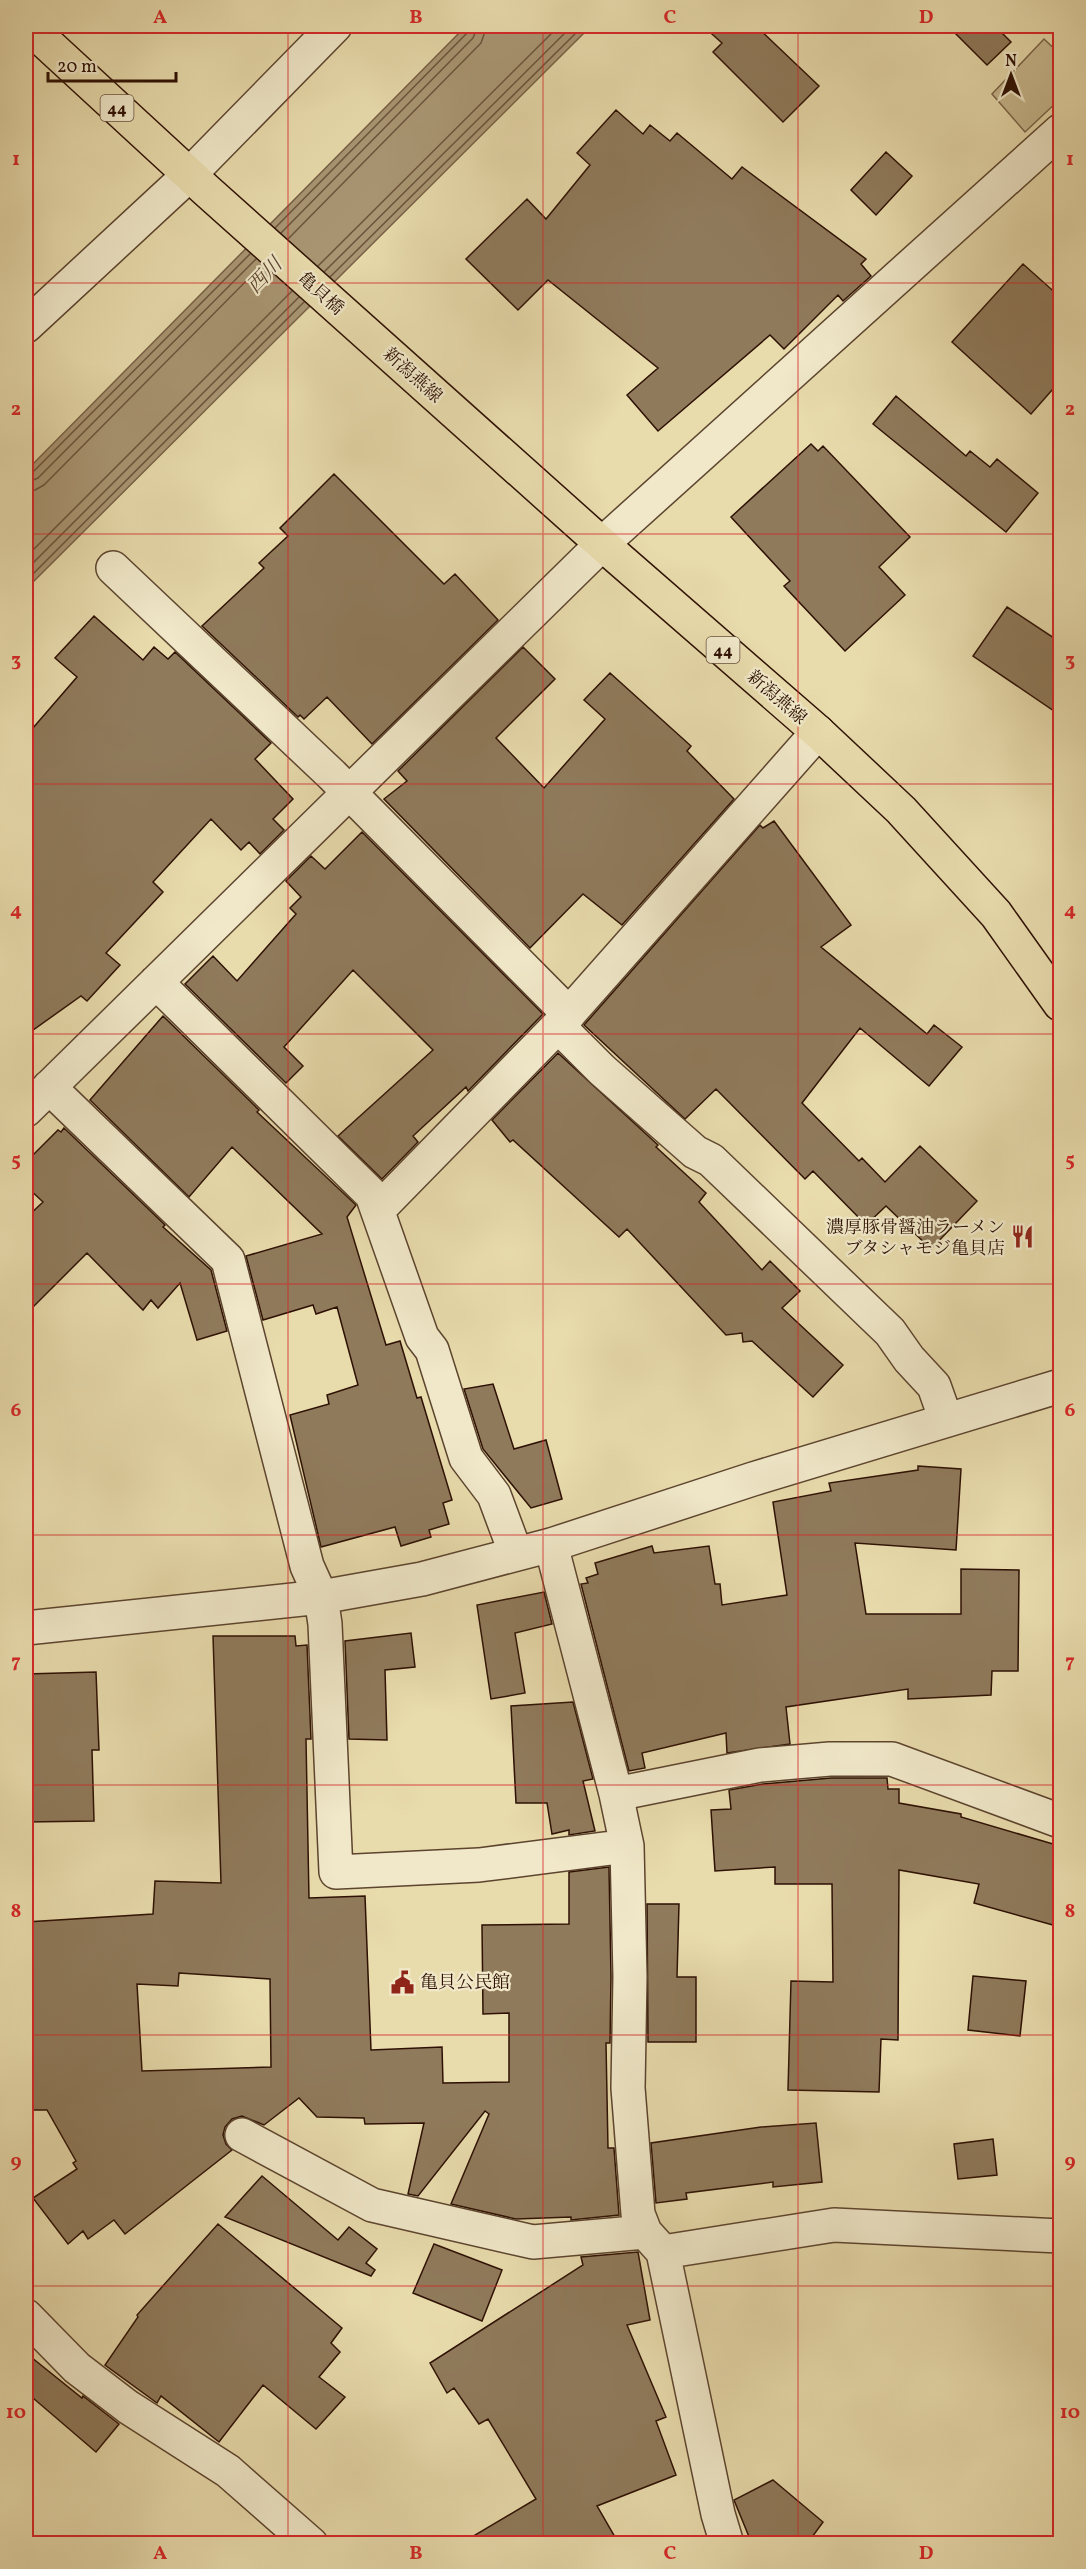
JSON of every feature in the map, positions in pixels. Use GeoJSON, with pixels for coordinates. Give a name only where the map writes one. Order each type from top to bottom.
{"type":"FeatureCollection","features":[{"type":"Feature","properties":{"kind":"main road","name":"44"},"geometry":{"type":"LineString","coordinates":[[28,26],[198,182]]}},
{"type":"Feature","properties":{"kind":"main road","name":"亀貝橋"},"geometry":{"type":"LineString","coordinates":[[198,182],[356,323]]}},
{"type":"Feature","properties":{"kind":"main road","name":"新潟燕線"},"geometry":{"type":"LineString","coordinates":[[356,323],[602,544],[818,732],[901,810],[996,914],[1060,1004]]}},
{"type":"Feature","properties":{"kind":"street"},"geometry":{"type":"LineString","coordinates":[[26,326],[198,182],[335,26]]}},
{"type":"Feature","properties":{"kind":"street"},"geometry":{"type":"LineString","coordinates":[[26,1110],[602,544],[1060,131]]}},
{"type":"Feature","properties":{"kind":"street"},"geometry":{"type":"LineString","coordinates":[[112,568],[332,775],[563,1020],[602,1070],[695,1152],[711,1160],[890,1332],[909,1359],[934,1386],[946,1420]]}},
{"type":"Feature","properties":{"kind":"street"},"geometry":{"type":"LineString","coordinates":[[378,1210],[563,1020],[818,732]]}},
{"type":"Feature","properties":{"kind":"street"},"geometry":{"type":"LineString","coordinates":[[156,982],[372,1195],[422,1337],[432,1350],[466,1458],[494,1495],[516,1554]]}},
{"type":"Feature","properties":{"kind":"street"},"geometry":{"type":"LineString","coordinates":[[48,1087],[228,1260],[307,1566],[321,1597],[325,1624],[336,1872],[479,1864],[627,1846]]}},
{"type":"Feature","properties":{"kind":"street"},"geometry":{"type":"LineString","coordinates":[[26,1628],[321,1597],[422,1579],[551,1545],[753,1479],[1060,1386]]}},
{"type":"Feature","properties":{"kind":"street"},"geometry":{"type":"LineString","coordinates":[[551,1545],[616,1794],[627,1846],[630,1977],[628,2088],[638,2214],[654,2242],[727,2544]]}},
{"type":"Feature","properties":{"kind":"street"},"geometry":{"type":"LineString","coordinates":[[616,1794],[760,1765],[830,1759],[892,1759],[1060,1821]]}},
{"type":"Feature","properties":{"kind":"street"},"geometry":{"type":"LineString","coordinates":[[242,2135],[372,2205],[533,2242],[654,2242],[834,2225],[1060,2236]]}},
{"type":"Feature","properties":{"kind":"street"},"geometry":{"type":"LineString","coordinates":[[26,2316],[77,2368],[128,2407],[228,2471],[311,2544]]}},
{"type":"Feature","properties":{"kind":"shaded area"},"geometry":{"type":"Polygon","coordinates":[[[1044,39],[1060,54],[1060,99],[1025,132],[992,94],[1044,39]]]}},
{"type":"Feature","properties":{"kind":"water","name":"西川"},"geometry":{"type":"Polygon","coordinates":[[[466,26],[591,26],[26,589],[26,471],[466,26]]]}},
{"type":"Feature","properties":{"kind":"building"},"geometry":{"type":"Polygon","coordinates":[[[703,26],[756,26],[819,86],[783,122],[713,52],[722,43],[703,26]]]}},
{"type":"Feature","properties":{"kind":"building"},"geometry":{"type":"Polygon","coordinates":[[[948,26],[995,26],[1011,42],[987,65],[948,26]]]}},
{"type":"Feature","properties":{"kind":"building"},"geometry":{"type":"Polygon","coordinates":[[[616,110],[643,134],[650,125],[670,141],[677,133],[732,179],[742,167],[866,259],[861,264],[871,276],[843,301],[838,295],[784,349],[770,335],[658,431],[627,395],[658,368],[548,280],[518,310],[466,259],[527,199],[546,219],[590,165],[577,153],[616,110]]]}},
{"type":"Feature","properties":{"kind":"building"},"geometry":{"type":"Polygon","coordinates":[[[886,152],[912,176],[876,215],[851,190],[886,152]]]}},
{"type":"Feature","properties":{"kind":"building"},"geometry":{"type":"Polygon","coordinates":[[[1023,264],[1060,297],[1060,381],[1031,414],[952,342],[1023,264]]]}},
{"type":"Feature","properties":{"kind":"building"},"geometry":{"type":"Polygon","coordinates":[[[896,396],[966,456],[970,451],[990,467],[997,459],[1038,493],[1006,532],[873,424],[896,396]]]}},
{"type":"Feature","properties":{"kind":"building"},"geometry":{"type":"Polygon","coordinates":[[[811,444],[818,451],[823,446],[910,537],[879,567],[905,595],[845,651],[784,586],[790,581],[731,517],[811,444]]]}},
{"type":"Feature","properties":{"kind":"building"},"geometry":{"type":"Polygon","coordinates":[[[334,474],[444,584],[455,574],[498,620],[372,744],[327,697],[304,719],[300,715],[298,717],[202,626],[264,568],[259,563],[288,536],[280,528],[334,474]]]}},
{"type":"Feature","properties":{"kind":"building"},"geometry":{"type":"Polygon","coordinates":[[[1007,607],[1060,642],[1060,715],[973,656],[1007,607]]]}},
{"type":"Feature","properties":{"kind":"building"},"geometry":{"type":"Polygon","coordinates":[[[94,616],[143,660],[154,647],[168,659],[175,652],[271,743],[255,759],[293,799],[273,819],[284,830],[260,854],[249,842],[241,850],[211,819],[153,882],[163,892],[106,953],[120,965],[87,1001],[81,996],[26,1035],[26,736],[77,677],[55,658],[94,616]]]}},
{"type":"Feature","properties":{"kind":"building"},"geometry":{"type":"Polygon","coordinates":[[[523,647],[555,679],[496,738],[544,788],[605,719],[584,700],[610,673],[691,746],[687,751],[734,799],[622,925],[583,894],[530,948],[384,799],[407,781],[398,771],[523,647]]]}},
{"type":"Feature","properties":{"kind":"building"},"geometry":{"type":"Polygon","coordinates":[[[774,821],[851,925],[821,947],[927,1034],[934,1025],[962,1047],[929,1086],[860,1028],[802,1103],[859,1161],[862,1158],[885,1182],[920,1146],[977,1201],[931,1249],[886,1206],[866,1225],[813,1171],[805,1179],[716,1089],[685,1119],[584,1025],[760,825],[763,828],[774,821]]]}},
{"type":"Feature","properties":{"kind":"building"},"geometry":{"type":"Polygon","coordinates":[[[362,832],[543,1014],[468,1091],[466,1087],[413,1136],[418,1142],[382,1179],[338,1136],[433,1050],[353,970],[284,1047],[303,1066],[286,1083],[185,984],[213,956],[237,981],[296,914],[290,908],[301,897],[286,881],[311,856],[325,869],[362,832]]]}},
{"type":"Feature","properties":{"kind":"building"},"geometry":{"type":"Polygon","coordinates":[[[163,1016],[259,1110],[257,1112],[356,1205],[347,1217],[386,1345],[400,1341],[417,1398],[421,1397],[452,1500],[443,1503],[449,1524],[429,1530],[431,1537],[401,1546],[395,1527],[321,1547],[290,1415],[329,1404],[327,1395],[358,1385],[337,1307],[316,1314],[313,1305],[263,1320],[246,1256],[322,1234],[232,1147],[189,1197],[90,1100],[163,1016]]]}},
{"type":"Feature","properties":{"kind":"building"},"geometry":{"type":"Polygon","coordinates":[[[558,1053],[658,1145],[656,1147],[706,1193],[699,1202],[762,1270],[770,1261],[800,1291],[782,1308],[843,1365],[813,1397],[752,1341],[743,1342],[742,1333],[726,1335],[627,1229],[619,1237],[513,1140],[510,1142],[492,1120],[558,1053]]]}},
{"type":"Feature","properties":{"kind":"building"},"geometry":{"type":"Polygon","coordinates":[[[64,1128],[165,1225],[163,1227],[211,1270],[227,1331],[197,1340],[180,1283],[158,1308],[151,1300],[143,1310],[87,1253],[26,1314],[26,1218],[43,1202],[26,1186],[26,1162],[58,1130],[61,1132],[64,1128]]]}},
{"type":"Feature","properties":{"kind":"building"},"geometry":{"type":"Polygon","coordinates":[[[493,1384],[514,1449],[546,1440],[562,1499],[531,1508],[483,1449],[464,1389],[493,1384]]]}},
{"type":"Feature","properties":{"kind":"building"},"geometry":{"type":"Polygon","coordinates":[[[918,1466],[961,1469],[956,1550],[855,1543],[866,1614],[961,1614],[961,1569],[1019,1570],[1018,1671],[992,1671],[991,1695],[908,1699],[908,1689],[786,1707],[790,1744],[727,1753],[726,1733],[642,1753],[645,1768],[629,1771],[581,1584],[588,1583],[586,1578],[598,1574],[595,1563],[652,1546],[654,1553],[709,1546],[715,1584],[720,1584],[722,1605],[787,1595],[773,1502],[831,1491],[829,1483],[918,1470],[918,1466]]]}},
{"type":"Feature","properties":{"kind":"building"},"geometry":{"type":"Polygon","coordinates":[[[544,1592],[552,1624],[515,1633],[525,1693],[491,1699],[477,1605],[544,1592]]]}},
{"type":"Feature","properties":{"kind":"building"},"geometry":{"type":"Polygon","coordinates":[[[411,1633],[415,1667],[385,1670],[387,1740],[349,1739],[345,1641],[411,1633]]]}},
{"type":"Feature","properties":{"kind":"building"},"geometry":{"type":"Polygon","coordinates":[[[213,1636],[295,1636],[296,1646],[307,1645],[311,1739],[306,1739],[309,1898],[365,1896],[371,2050],[442,2047],[443,2083],[509,2082],[509,2013],[483,2014],[482,1925],[569,1924],[569,1872],[609,1867],[611,1977],[610,2043],[606,2043],[608,2148],[614,2148],[619,2215],[571,2220],[571,2217],[516,2219],[451,2204],[489,2114],[485,2111],[418,2196],[408,2194],[424,2123],[365,2124],[364,2118],[317,2117],[299,2098],[264,2125],[242,2116],[232,2119],[225,2127],[223,2135],[226,2144],[232,2150],[125,2234],[114,2220],[88,2239],[83,2231],[68,2244],[33,2198],[77,2169],[73,2163],[76,2161],[47,2110],[33,2110],[32,2078],[26,2078],[26,1922],[153,1914],[155,1881],[221,1883],[213,1636]],[[179,1973],[178,1986],[137,1984],[142,2071],[271,2067],[270,1979],[179,1973]]]}},
{"type":"Feature","properties":{"kind":"building"},"geometry":{"type":"Polygon","coordinates":[[[96,1672],[99,1750],[92,1750],[94,1821],[27,1822],[26,1674],[96,1672]]]}},
{"type":"Feature","properties":{"kind":"building"},"geometry":{"type":"Polygon","coordinates":[[[573,1702],[593,1779],[583,1781],[595,1831],[569,1835],[569,1830],[552,1834],[547,1803],[516,1803],[511,1706],[573,1702]]]}},
{"type":"Feature","properties":{"kind":"building"},"geometry":{"type":"Polygon","coordinates":[[[831,1778],[887,1778],[888,1789],[899,1789],[899,1803],[961,1814],[961,1817],[1060,1846],[1060,1927],[974,1903],[979,1884],[899,1870],[898,2040],[881,2039],[879,2092],[788,2090],[791,1981],[833,1982],[832,1884],[775,1884],[775,1867],[715,1871],[711,1810],[731,1809],[729,1790],[763,1784],[831,1778]]]}},
{"type":"Feature","properties":{"kind":"building"},"geometry":{"type":"Polygon","coordinates":[[[647,1904],[679,1904],[677,1977],[696,1977],[696,2042],[648,2042],[647,1904]]]}},
{"type":"Feature","properties":{"kind":"building"},"geometry":{"type":"Polygon","coordinates":[[[973,1976],[1026,1981],[1020,2036],[968,2030],[973,1976]]]}},
{"type":"Feature","properties":{"kind":"building"},"geometry":{"type":"Polygon","coordinates":[[[816,2123],[822,2182],[773,2187],[773,2182],[686,2193],[687,2199],[656,2203],[651,2143],[761,2127],[816,2123]]]}},
{"type":"Feature","properties":{"kind":"building"},"geometry":{"type":"Polygon","coordinates":[[[993,2139],[997,2175],[958,2179],[954,2144],[993,2139]]]}},
{"type":"Feature","properties":{"kind":"building"},"geometry":{"type":"Polygon","coordinates":[[[262,2176],[338,2240],[349,2227],[377,2249],[366,2263],[375,2270],[371,2276],[225,2217],[262,2176]]]}},
{"type":"Feature","properties":{"kind":"building"},"geometry":{"type":"Polygon","coordinates":[[[218,2224],[342,2328],[331,2343],[340,2352],[319,2377],[345,2397],[316,2429],[263,2385],[219,2442],[161,2396],[157,2403],[105,2365],[138,2317],[137,2315],[218,2224]]]}},
{"type":"Feature","properties":{"kind":"building"},"geometry":{"type":"Polygon","coordinates":[[[434,2244],[502,2270],[482,2321],[413,2293],[434,2244]]]}},
{"type":"Feature","properties":{"kind":"building"},"geometry":{"type":"Polygon","coordinates":[[[638,2252],[650,2320],[627,2325],[666,2417],[656,2421],[676,2475],[597,2506],[619,2544],[460,2544],[536,2499],[488,2419],[479,2424],[454,2388],[447,2393],[430,2363],[583,2265],[581,2257],[638,2252]]]}},
{"type":"Feature","properties":{"kind":"building"},"geometry":{"type":"Polygon","coordinates":[[[26,2353],[119,2424],[96,2452],[26,2392],[26,2353]]]}},
{"type":"Feature","properties":{"kind":"building"},"geometry":{"type":"Polygon","coordinates":[[[773,2480],[823,2522],[807,2544],[752,2544],[734,2500],[773,2480]]]}},
{"type":"Feature","properties":{"kind":"place","name":"濃厚豚骨醤油ラーメン ブタシャモジ亀貝店"},"geometry":{"type":"Point","coordinates":[1023,1237]}},
{"type":"Feature","properties":{"kind":"place","name":"亀貝公民館"},"geometry":{"type":"Point","coordinates":[402,1982]}}]}
